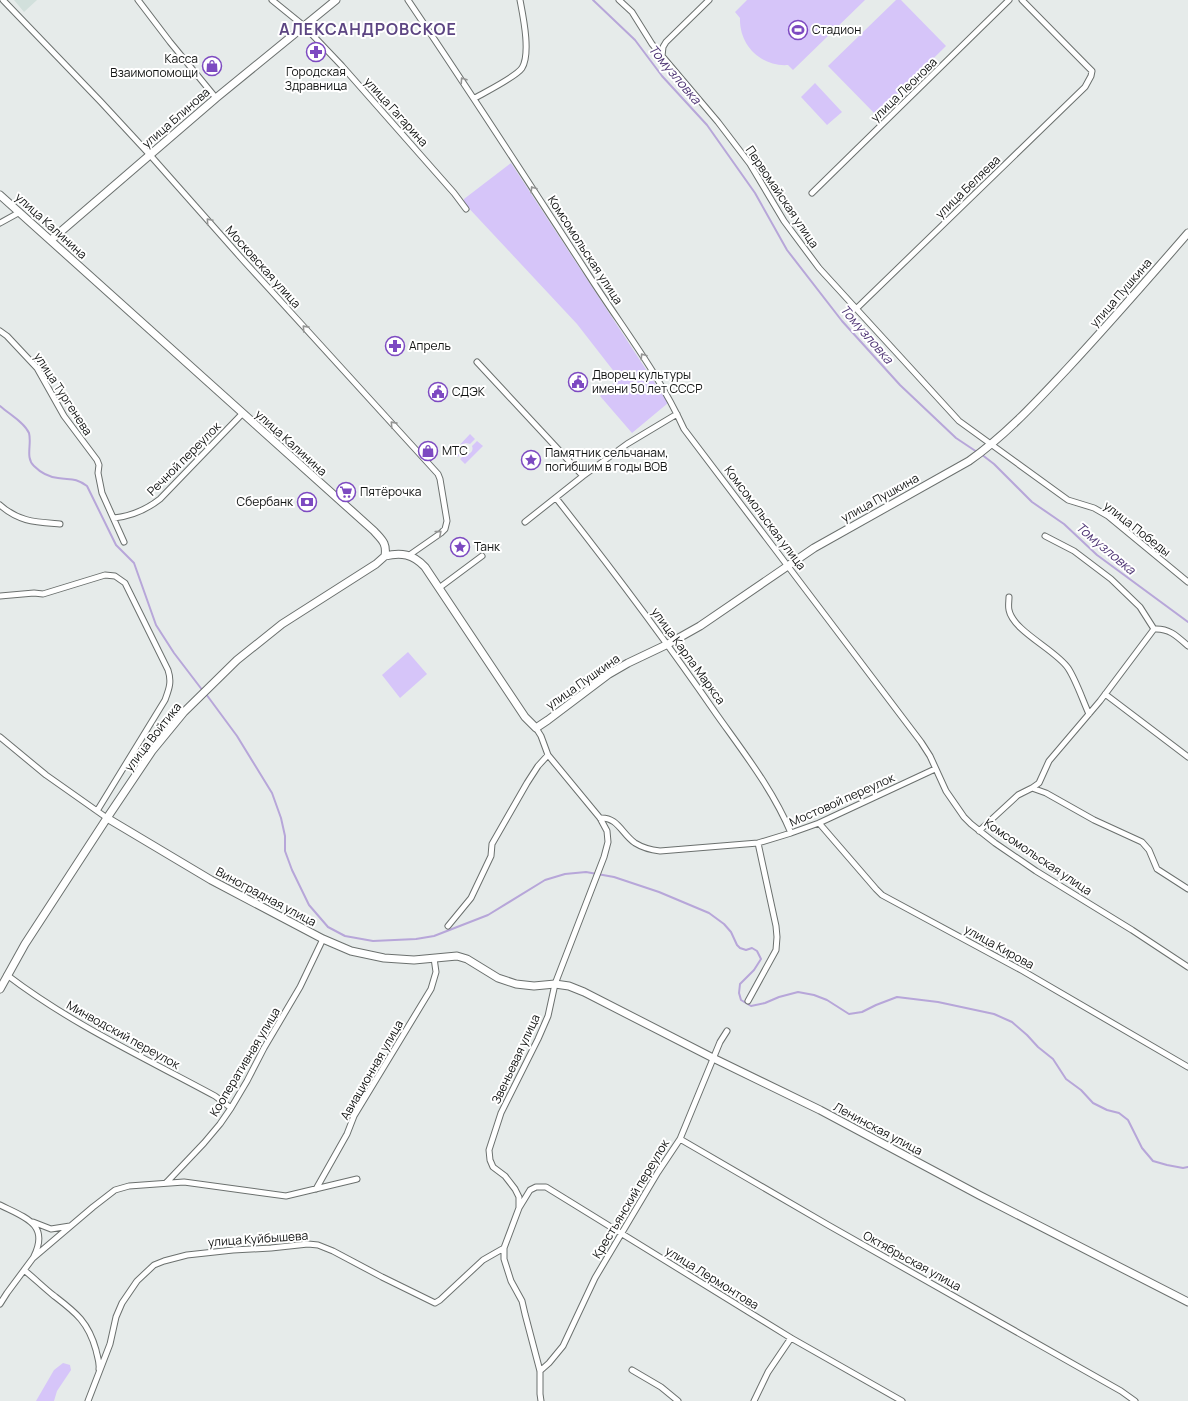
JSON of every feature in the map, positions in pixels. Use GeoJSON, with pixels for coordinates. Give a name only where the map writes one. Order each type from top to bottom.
{"type":"FeatureCollection","features":[{"type":"Feature","properties":{"kind":"main road","name":"улица Блинова"},"geometry":{"type":"LineString","coordinates":[[51,240],[216,98],[334,1]]}},
{"type":"Feature","properties":{"kind":"main road","name":"улица Калинина"},"geometry":{"type":"LineString","coordinates":[[0,195],[374,531],[384,542],[386,548],[385,556]]}},
{"type":"Feature","properties":{"kind":"main road","name":"улица Пушкина"},"geometry":{"type":"LineString","coordinates":[[536,728],[609,674],[668,644],[724,610],[814,548],[969,461],[991,446],[1033,405],[1121,311],[1188,232]]}},
{"type":"Feature","properties":{"kind":"main road"},"geometry":{"type":"LineString","coordinates":[[385,556],[395,553],[402,554],[417,559],[425,567],[525,717],[536,728]]}},
{"type":"Feature","properties":{"kind":"main road","name":"улица Войтика"},"geometry":{"type":"LineString","coordinates":[[0,989],[25,944],[107,818],[152,751],[184,712],[237,660],[282,624],[376,564],[385,556]]}},
{"type":"Feature","properties":{"kind":"main road","name":"Виноградная улица"},"geometry":{"type":"LineString","coordinates":[[107,818],[211,880],[323,939],[351,951],[384,958],[414,960],[457,956],[467,959],[498,978],[516,984],[534,986],[555,984]]}},
{"type":"Feature","properties":{"kind":"main road","name":"Ленинская улица"},"geometry":{"type":"LineString","coordinates":[[555,984],[569,986],[584,992],[713,1058],[820,1110],[979,1196],[1188,1302]]}},
{"type":"Feature","properties":{"kind":"street","name":"Московская улица"},"geometry":{"type":"LineString","coordinates":[[3,0],[150,155],[243,260],[438,474],[447,521],[441,533],[408,556]]}},
{"type":"Feature","properties":{"kind":"street"},"geometry":{"type":"LineString","coordinates":[[138,0],[216,98]]}},
{"type":"Feature","properties":{"kind":"street","name":"улица Гагарина"},"geometry":{"type":"LineString","coordinates":[[272,0],[304,26],[342,66],[454,193],[466,209]]}},
{"type":"Feature","properties":{"kind":"street","name":"Комсомольская улица"},"geometry":{"type":"LineString","coordinates":[[408,0],[475,98],[609,306],[655,373],[684,429],[921,742],[930,756],[946,791],[964,817],[979,831],[1036,871],[1132,930],[1188,967]]}},
{"type":"Feature","properties":{"kind":"street"},"geometry":{"type":"LineString","coordinates":[[475,98],[521,69],[524,63],[526,52],[525,29],[520,0]]}},
{"type":"Feature","properties":{"kind":"street","name":"Первомайская улица"},"geometry":{"type":"LineString","coordinates":[[619,0],[632,12],[652,44],[718,122],[750,164],[786,225],[819,268],[959,421],[991,446]]}},
{"type":"Feature","properties":{"kind":"street"},"geometry":{"type":"LineString","coordinates":[[662,56],[666,42],[709,0]]}},
{"type":"Feature","properties":{"kind":"street","name":"улица Леонова"},"geometry":{"type":"LineString","coordinates":[[812,193],[1009,0]]}},
{"type":"Feature","properties":{"kind":"street","name":"улица Беляева"},"geometry":{"type":"LineString","coordinates":[[856,309],[1085,87],[1092,76],[1092,71],[1022,0]]}},
{"type":"Feature","properties":{"kind":"street"},"geometry":{"type":"LineString","coordinates":[[0,223],[20,212]]}},
{"type":"Feature","properties":{"kind":"street","name":"улица Тургенева"},"geometry":{"type":"LineString","coordinates":[[0,331],[7,336],[37,368],[64,416],[97,460],[99,465],[98,473],[102,492],[124,542]]}},
{"type":"Feature","properties":{"kind":"street"},"geometry":{"type":"LineString","coordinates":[[476,362],[583,476]]}},
{"type":"Feature","properties":{"kind":"street","name":"Речной переулок"},"geometry":{"type":"LineString","coordinates":[[114,518],[123,517],[148,508],[160,499],[242,414]]}},
{"type":"Feature","properties":{"kind":"street"},"geometry":{"type":"LineString","coordinates":[[526,522],[583,476],[627,444],[677,414]]}},
{"type":"Feature","properties":{"kind":"street","name":"улица Победы"},"geometry":{"type":"LineString","coordinates":[[991,446],[1068,500],[1094,508],[1108,516],[1188,582]]}},
{"type":"Feature","properties":{"kind":"street","name":"улица Карла Маркса"},"geometry":{"type":"LineString","coordinates":[[556,498],[668,644],[761,778],[785,819],[791,833]]}},
{"type":"Feature","properties":{"kind":"street"},"geometry":{"type":"LineString","coordinates":[[0,505],[19,518],[31,522],[60,524]]}},
{"type":"Feature","properties":{"kind":"street"},"geometry":{"type":"LineString","coordinates":[[1045,536],[1074,551],[1111,579],[1140,607],[1154,629]]}},
{"type":"Feature","properties":{"kind":"street"},"geometry":{"type":"LineString","coordinates":[[439,588],[482,556]]}},
{"type":"Feature","properties":{"kind":"street"},"geometry":{"type":"LineString","coordinates":[[0,596],[34,593],[43,594],[105,575],[115,576],[125,583],[168,670],[171,679],[170,688],[165,700],[97,811]]}},
{"type":"Feature","properties":{"kind":"street"},"geometry":{"type":"LineString","coordinates":[[1009,598],[1008,609],[1021,628],[1060,660],[1068,669],[1089,714]]}},
{"type":"Feature","properties":{"kind":"street"},"geometry":{"type":"LineString","coordinates":[[979,831],[1018,795],[1039,783],[1049,761],[1105,694],[1154,629],[1163,628],[1171,632],[1188,646]]}},
{"type":"Feature","properties":{"kind":"street"},"geometry":{"type":"LineString","coordinates":[[1105,694],[1188,757]]}},
{"type":"Feature","properties":{"kind":"street"},"geometry":{"type":"LineString","coordinates":[[536,728],[541,736],[548,755],[600,818]]}},
{"type":"Feature","properties":{"kind":"street","name":"Виноградная улица"},"geometry":{"type":"LineString","coordinates":[[0,737],[46,774],[107,818]]}},
{"type":"Feature","properties":{"kind":"street"},"geometry":{"type":"LineString","coordinates":[[448,926],[471,898],[491,856],[492,844],[527,783],[538,766],[548,755]]}},
{"type":"Feature","properties":{"kind":"street","name":"Мостовой переулок"},"geometry":{"type":"LineString","coordinates":[[600,818],[608,818],[613,820],[629,838],[636,844],[646,849],[660,851],[758,843],[819,823],[935,769]]}},
{"type":"Feature","properties":{"kind":"street"},"geometry":{"type":"LineString","coordinates":[[1032,788],[1094,820],[1142,842],[1149,850],[1157,869],[1188,889]]}},
{"type":"Feature","properties":{"kind":"street","name":"Звеньевая улица"},"geometry":{"type":"LineString","coordinates":[[519,1208],[519,1197],[515,1189],[505,1176],[493,1167],[490,1160],[489,1150],[501,1113],[548,1016],[555,984],[602,865],[608,842],[606,831],[600,818]]}},
{"type":"Feature","properties":{"kind":"street","name":"улица Кирова"},"geometry":{"type":"LineString","coordinates":[[819,823],[882,894],[1023,971],[1188,1067]]}},
{"type":"Feature","properties":{"kind":"street"},"geometry":{"type":"LineString","coordinates":[[748,1001],[776,950],[777,937],[758,843]]}},
{"type":"Feature","properties":{"kind":"street","name":"Кооперативная улица"},"geometry":{"type":"LineString","coordinates":[[166,1183],[204,1143],[231,1108],[300,987],[323,939]]}},
{"type":"Feature","properties":{"kind":"street","name":"Авиационная улица"},"geometry":{"type":"LineString","coordinates":[[316,1189],[347,1134],[354,1116],[431,989],[436,972],[434,958]]}},
{"type":"Feature","properties":{"kind":"street","name":"Минводский переулок"},"geometry":{"type":"LineString","coordinates":[[7,975],[34,996],[70,1018],[215,1096],[231,1108]]}},
{"type":"Feature","properties":{"kind":"street","name":"Крестьянский переулок"},"geometry":{"type":"LineString","coordinates":[[540,1371],[549,1363],[563,1346],[595,1278],[658,1172],[680,1139],[713,1058],[727,1031]]}},
{"type":"Feature","properties":{"kind":"street","name":"Октябрьская улица"},"geometry":{"type":"LineString","coordinates":[[680,1139],[828,1225],[1121,1391],[1135,1401]]}},
{"type":"Feature","properties":{"kind":"street"},"geometry":{"type":"LineString","coordinates":[[33,1258],[115,1190],[129,1186],[184,1182],[286,1196],[357,1179]]}},
{"type":"Feature","properties":{"kind":"street","name":"улица Лермонтова"},"geometry":{"type":"LineString","coordinates":[[519,1208],[530,1190],[536,1187],[546,1188],[791,1338],[902,1401]]}},
{"type":"Feature","properties":{"kind":"street"},"geometry":{"type":"LineString","coordinates":[[0,1206],[25,1217],[40,1226],[51,1229],[71,1226]]}},
{"type":"Feature","properties":{"kind":"street"},"geometry":{"type":"LineString","coordinates":[[519,1208],[504,1248],[504,1259],[507,1270],[522,1301],[540,1371],[541,1401]]}},
{"type":"Feature","properties":{"kind":"street"},"geometry":{"type":"LineString","coordinates":[[0,1304],[6,1293],[33,1258],[37,1250],[38,1235],[34,1224],[25,1217]]}},
{"type":"Feature","properties":{"kind":"street","name":"улица Куйбышева"},"geometry":{"type":"LineString","coordinates":[[88,1401],[110,1344],[116,1316],[122,1303],[137,1281],[154,1265],[164,1261],[195,1254],[233,1250],[308,1244],[318,1245],[333,1251],[435,1303],[483,1260],[504,1248]]}},
{"type":"Feature","properties":{"kind":"street","name":"улица Куйбышева"},"geometry":{"type":"LineString","coordinates":[[24,1270],[81,1318],[88,1329],[94,1344],[99,1364],[99,1373]]}},
{"type":"Feature","properties":{"kind":"street"},"geometry":{"type":"LineString","coordinates":[[754,1401],[768,1372],[791,1338]]}},
{"type":"Feature","properties":{"kind":"street"},"geometry":{"type":"LineString","coordinates":[[632,1370],[661,1387],[678,1401]]}},
{"type":"Feature","properties":{"kind":"shaded area"},"geometry":{"type":"Polygon","coordinates":[[[14,0],[37,0],[24,12],[14,0]]]}},
{"type":"Feature","properties":{"kind":"shaded area"},"geometry":{"type":"Polygon","coordinates":[[[747,0],[865,0],[793,70],[788,65],[778,65],[761,58],[748,45],[743,37],[740,18],[735,12],[747,0]]]}},
{"type":"Feature","properties":{"kind":"shaded area"},"geometry":{"type":"Polygon","coordinates":[[[896,0],[901,0],[946,46],[876,115],[828,66],[896,0]]]}},
{"type":"Feature","properties":{"kind":"shaded area"},"geometry":{"type":"Polygon","coordinates":[[[815,83],[842,112],[827,125],[801,97],[815,83]]]}},
{"type":"Feature","properties":{"kind":"shaded area"},"geometry":{"type":"Polygon","coordinates":[[[511,163],[668,403],[632,433],[600,396],[619,378],[577,324],[464,203],[464,199],[511,163]]]}},
{"type":"Feature","properties":{"kind":"shaded area"},"geometry":{"type":"Polygon","coordinates":[[[470,434],[475,439],[470,444],[463,444],[461,447],[462,452],[458,457],[453,452],[470,434]]]}},
{"type":"Feature","properties":{"kind":"shaded area"},"geometry":{"type":"Polygon","coordinates":[[[477,441],[483,446],[465,464],[460,459],[465,454],[471,452],[472,446],[477,441]]]}},
{"type":"Feature","properties":{"kind":"shaded area"},"geometry":{"type":"Polygon","coordinates":[[[408,652],[427,674],[400,698],[382,675],[408,652]]]}},
{"type":"Feature","properties":{"kind":"shaded area"},"geometry":{"type":"Polygon","coordinates":[[[63,1363],[70,1365],[71,1370],[57,1391],[54,1401],[36,1401],[54,1370],[63,1363]]]}},
{"type":"Feature","properties":{"kind":"waterway","name":"Томузловка"},"geometry":{"type":"LineString","coordinates":[[593,0],[635,40],[662,76],[707,125],[755,193],[787,250],[842,321],[900,385],[956,438],[977,452]]}},
{"type":"Feature","properties":{"kind":"waterway"},"geometry":{"type":"LineString","coordinates":[[0,406],[27,429],[30,437],[29,455],[31,463],[36,468],[51,477],[76,480],[87,486],[116,545],[134,563],[156,625],[174,653],[203,691]]}},
{"type":"Feature","properties":{"kind":"waterway","name":"Томузловка"},"geometry":{"type":"LineString","coordinates":[[981,454],[994,464],[1032,502],[1064,524],[1097,555],[1188,622]]}},
{"type":"Feature","properties":{"kind":"waterway"},"geometry":{"type":"LineString","coordinates":[[206,694],[237,736],[272,793],[281,818],[285,836],[285,851],[292,870],[309,905],[328,927],[345,936],[373,941],[416,939],[434,936],[488,915],[545,880],[565,874],[586,872],[614,877],[659,892],[709,913],[724,924],[731,932],[740,948],[746,950],[752,948],[757,951],[761,959],[754,970],[740,984],[739,993],[741,1000],[751,1006],[798,992],[814,995],[827,1000],[849,1014],[862,1012],[897,997],[938,1002],[994,1014],[1012,1022],[1027,1035],[1038,1047],[1053,1059],[1066,1079],[1081,1090],[1093,1103],[1107,1110],[1119,1113],[1128,1120],[1142,1148],[1153,1161],[1183,1168],[1188,1167]]}},
{"type":"Feature","properties":{"kind":"place","name":"Стадион"},"geometry":{"type":"Point","coordinates":[798,30]}},
{"type":"Feature","properties":{"kind":"place","name":"Городская Здравница"},"geometry":{"type":"Point","coordinates":[316,52]}},
{"type":"Feature","properties":{"kind":"place","name":"Касса Взаимопомощи"},"geometry":{"type":"Point","coordinates":[212,66]}},
{"type":"Feature","properties":{"kind":"place","name":"Апрель"},"geometry":{"type":"Point","coordinates":[395,346]}},
{"type":"Feature","properties":{"kind":"place","name":"Дворец культуры имени 50 лет СССР"},"geometry":{"type":"Point","coordinates":[578,382]}},
{"type":"Feature","properties":{"kind":"place","name":"СДЭК"},"geometry":{"type":"Point","coordinates":[438,392]}},
{"type":"Feature","properties":{"kind":"place","name":"МТС"},"geometry":{"type":"Point","coordinates":[428,451]}},
{"type":"Feature","properties":{"kind":"place","name":"Памятник сельчанам, погибшим в годы ВОВ"},"geometry":{"type":"Point","coordinates":[531,460]}},
{"type":"Feature","properties":{"kind":"place","name":"Пятёрочка"},"geometry":{"type":"Point","coordinates":[346,492]}},
{"type":"Feature","properties":{"kind":"place","name":"Сбербанк"},"geometry":{"type":"Point","coordinates":[307,502]}},
{"type":"Feature","properties":{"kind":"place","name":"Танк"},"geometry":{"type":"Point","coordinates":[460,547]}},
{"type":"Feature","properties":{"kind":"district","name":"АЛЕКСАНДРОВСКОЕ"},"geometry":{"type":"Point","coordinates":[368,29]}}]}
